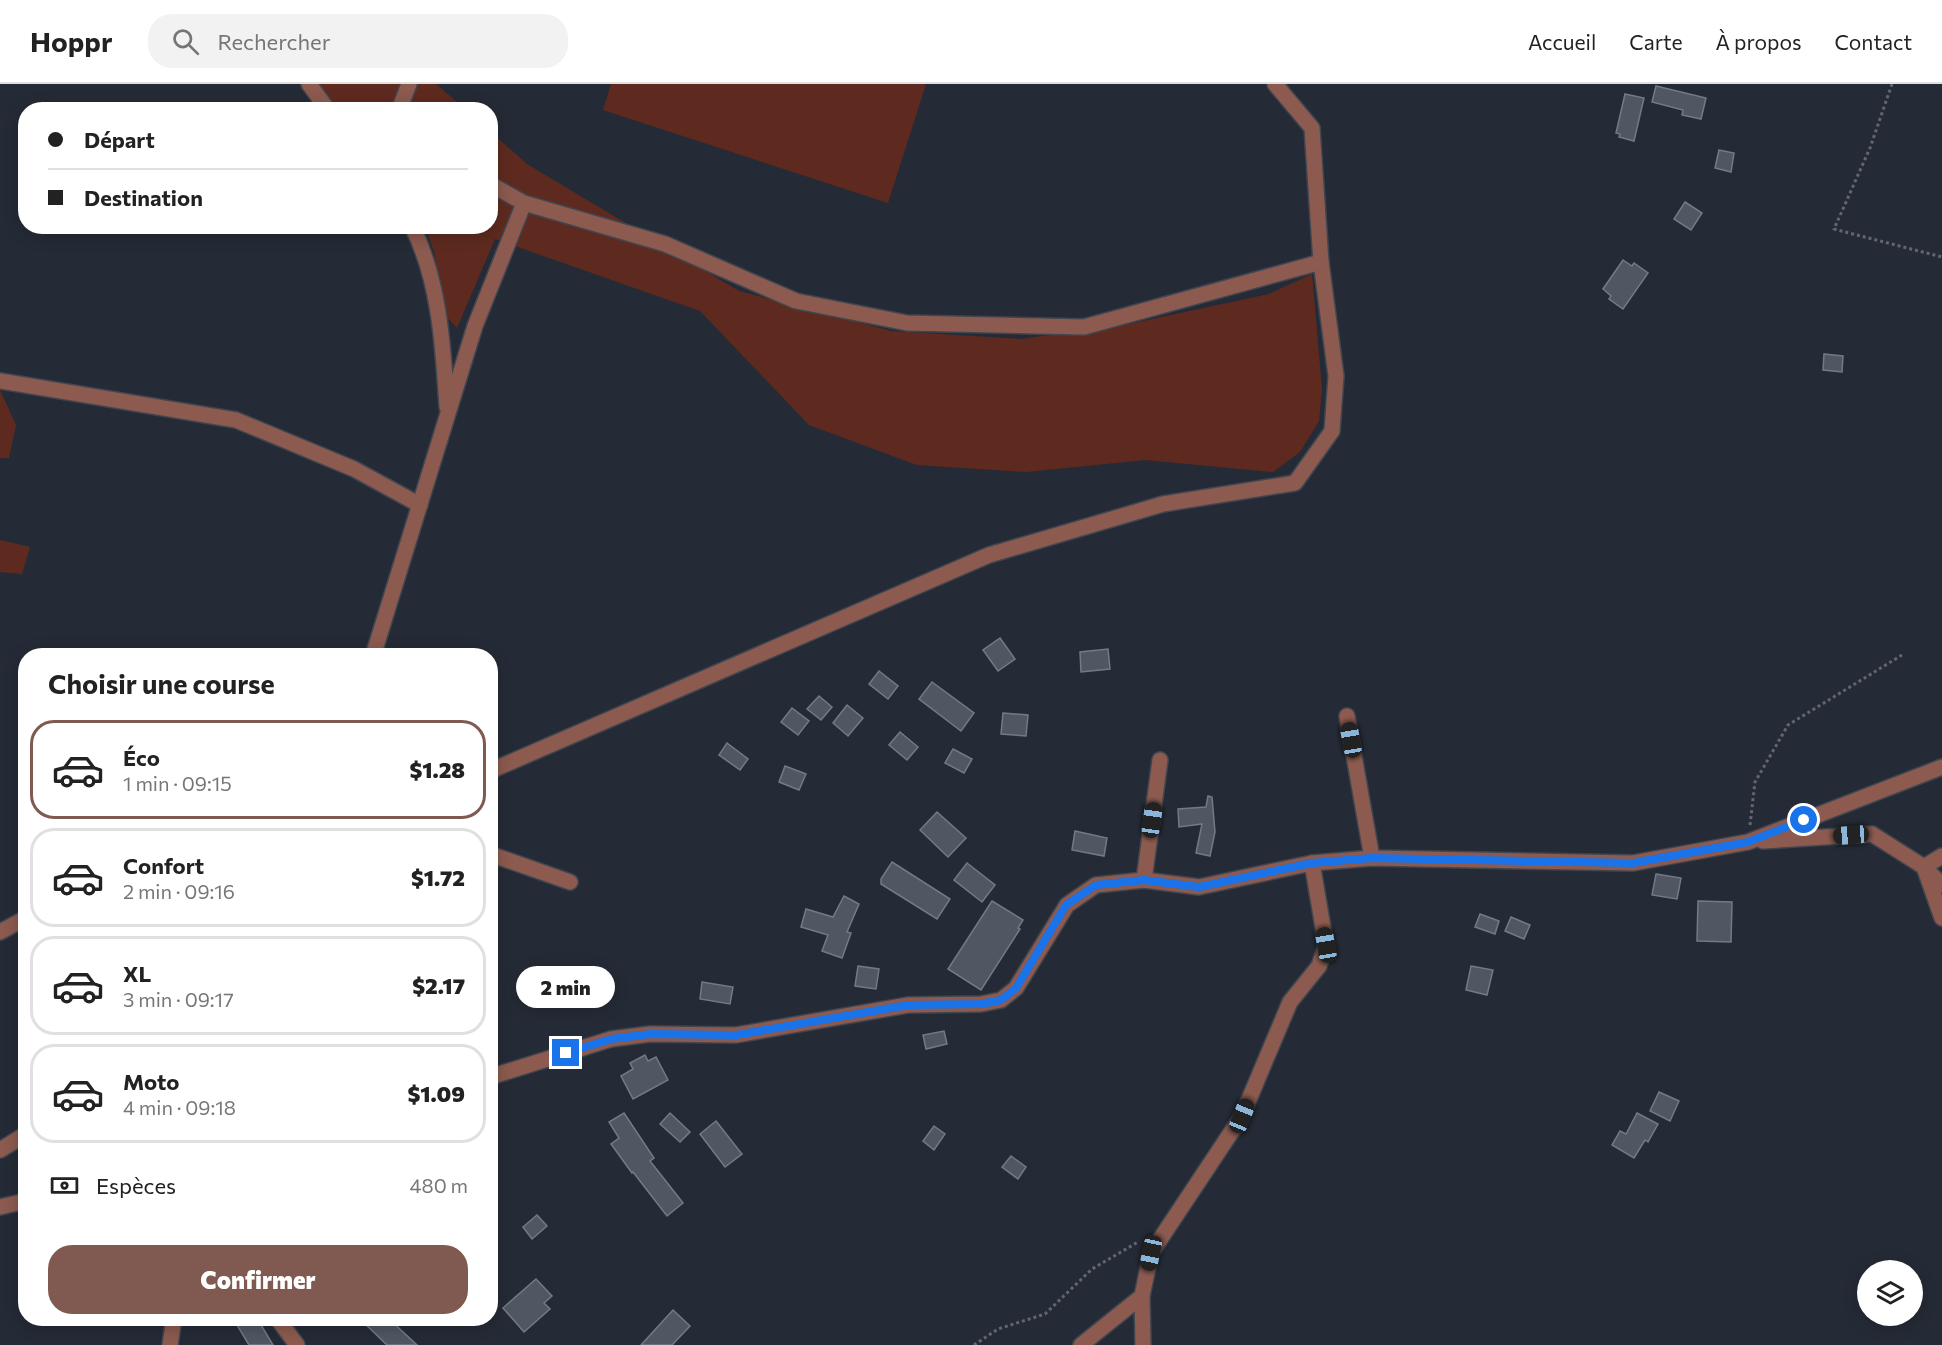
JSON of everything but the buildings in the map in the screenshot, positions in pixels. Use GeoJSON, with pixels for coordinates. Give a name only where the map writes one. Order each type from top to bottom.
{"type":"FeatureCollection","features":[{"type":"Feature","properties":{"kind":"street"},"geometry":{"type":"LineString","coordinates":[[309,84],[322,102]]}},
{"type":"Feature","properties":{"kind":"street"},"geometry":{"type":"LineString","coordinates":[[403,102],[409,84]]}},
{"type":"Feature","properties":{"kind":"street"},"geometry":{"type":"LineString","coordinates":[[498,768],[989,555],[1163,504],[1295,483],[1332,431],[1336,376],[1321,262],[1312,128],[1275,84]]}},
{"type":"Feature","properties":{"kind":"street"},"geometry":{"type":"LineString","coordinates":[[498,188],[524,203],[665,244],[796,301],[907,323],[1084,327],[1321,262]]}},
{"type":"Feature","properties":{"kind":"street"},"geometry":{"type":"LineString","coordinates":[[375,648],[475,326],[524,203]]}},
{"type":"Feature","properties":{"kind":"street"},"geometry":{"type":"LineString","coordinates":[[416,234],[422,247],[441,327],[448,416]]}},
{"type":"Feature","properties":{"kind":"street"},"geometry":{"type":"LineString","coordinates":[[0,381],[236,420],[354,469],[420,505]]}},
{"type":"Feature","properties":{"kind":"street"},"geometry":{"type":"LineString","coordinates":[[1347,716],[1372,858]]}},
{"type":"Feature","properties":{"kind":"street"},"geometry":{"type":"LineString","coordinates":[[1144,880],[1160,760]]}},
{"type":"Feature","properties":{"kind":"street"},"geometry":{"type":"LineString","coordinates":[[1748,842],[1942,767]]}},
{"type":"Feature","properties":{"kind":"street"},"geometry":{"type":"LineString","coordinates":[[498,1074],[611,1039],[650,1034],[736,1035],[908,1005],[981,1004],[1001,1000],[1016,988],[1066,905],[1096,885],[1144,880],[1199,887],[1312,863],[1372,858],[1633,863],[1748,842],[1872,834],[1924,867],[1942,885]]}},
{"type":"Feature","properties":{"kind":"street"},"geometry":{"type":"LineString","coordinates":[[1924,867],[1942,856]]}},
{"type":"Feature","properties":{"kind":"street"},"geometry":{"type":"LineString","coordinates":[[498,857],[570,882]]}},
{"type":"Feature","properties":{"kind":"street"},"geometry":{"type":"LineString","coordinates":[[1143,1345],[1142,1296],[1151,1253],[1242,1116],[1290,1002],[1319,966],[1326,945],[1312,863]]}},
{"type":"Feature","properties":{"kind":"street"},"geometry":{"type":"LineString","coordinates":[[1924,867],[1942,918]]}},
{"type":"Feature","properties":{"kind":"street"},"geometry":{"type":"LineString","coordinates":[[0,932],[18,922]]}},
{"type":"Feature","properties":{"kind":"street"},"geometry":{"type":"LineString","coordinates":[[0,1150],[18,1139]]}},
{"type":"Feature","properties":{"kind":"street"},"geometry":{"type":"LineString","coordinates":[[0,1207],[18,1202]]}},
{"type":"Feature","properties":{"kind":"street"},"geometry":{"type":"LineString","coordinates":[[1081,1345],[1142,1296]]}},
{"type":"Feature","properties":{"kind":"street"},"geometry":{"type":"LineString","coordinates":[[170,1345],[173,1326]]}},
{"type":"Feature","properties":{"kind":"street"},"geometry":{"type":"LineString","coordinates":[[283,1326],[297,1345]]}},
{"type":"Feature","properties":{"kind":"path"},"geometry":{"type":"LineString","coordinates":[[1892,84],[1870,148],[1834,229],[1942,257]]}},
{"type":"Feature","properties":{"kind":"path"},"geometry":{"type":"LineString","coordinates":[[1748,842],[1755,782],[1788,725],[1902,655]]}},
{"type":"Feature","properties":{"kind":"path"},"geometry":{"type":"LineString","coordinates":[[974,1345],[998,1329],[1045,1314],[1092,1269],[1141,1240]]}},
{"type":"Feature","properties":{"kind":"shaded area"},"geometry":{"type":"Polygon","coordinates":[[[316,84],[436,84],[457,102],[332,102],[316,84]]]}},
{"type":"Feature","properties":{"kind":"shaded area"},"geometry":{"type":"Polygon","coordinates":[[[611,84],[926,84],[888,203],[603,110],[611,84]]]}},
{"type":"Feature","properties":{"kind":"shaded area"},"geometry":{"type":"Polygon","coordinates":[[[498,138],[527,164],[739,291],[891,331],[1021,339],[1129,324],[1269,294],[1312,274],[1322,389],[1319,421],[1300,452],[1273,472],[1145,460],[1026,472],[917,465],[809,425],[700,311],[495,239],[457,328],[446,316],[434,252],[428,234],[498,234],[498,138]]]}},
{"type":"Feature","properties":{"kind":"shaded area"},"geometry":{"type":"Polygon","coordinates":[[[0,390],[16,425],[9,458],[0,458],[0,390]]]}},
{"type":"Feature","properties":{"kind":"shaded area"},"geometry":{"type":"Polygon","coordinates":[[[0,540],[30,547],[22,574],[0,572],[0,540]]]}},
{"type":"Feature","properties":{"kind":"route"},"geometry":{"type":"LineString","coordinates":[[566,1053],[611,1039],[650,1034],[736,1035],[908,1005],[981,1004],[1001,1000],[1016,988],[1066,905],[1096,885],[1144,880],[1199,887],[1312,863],[1372,858],[1633,863],[1748,842],[1804,820]]}}]}
